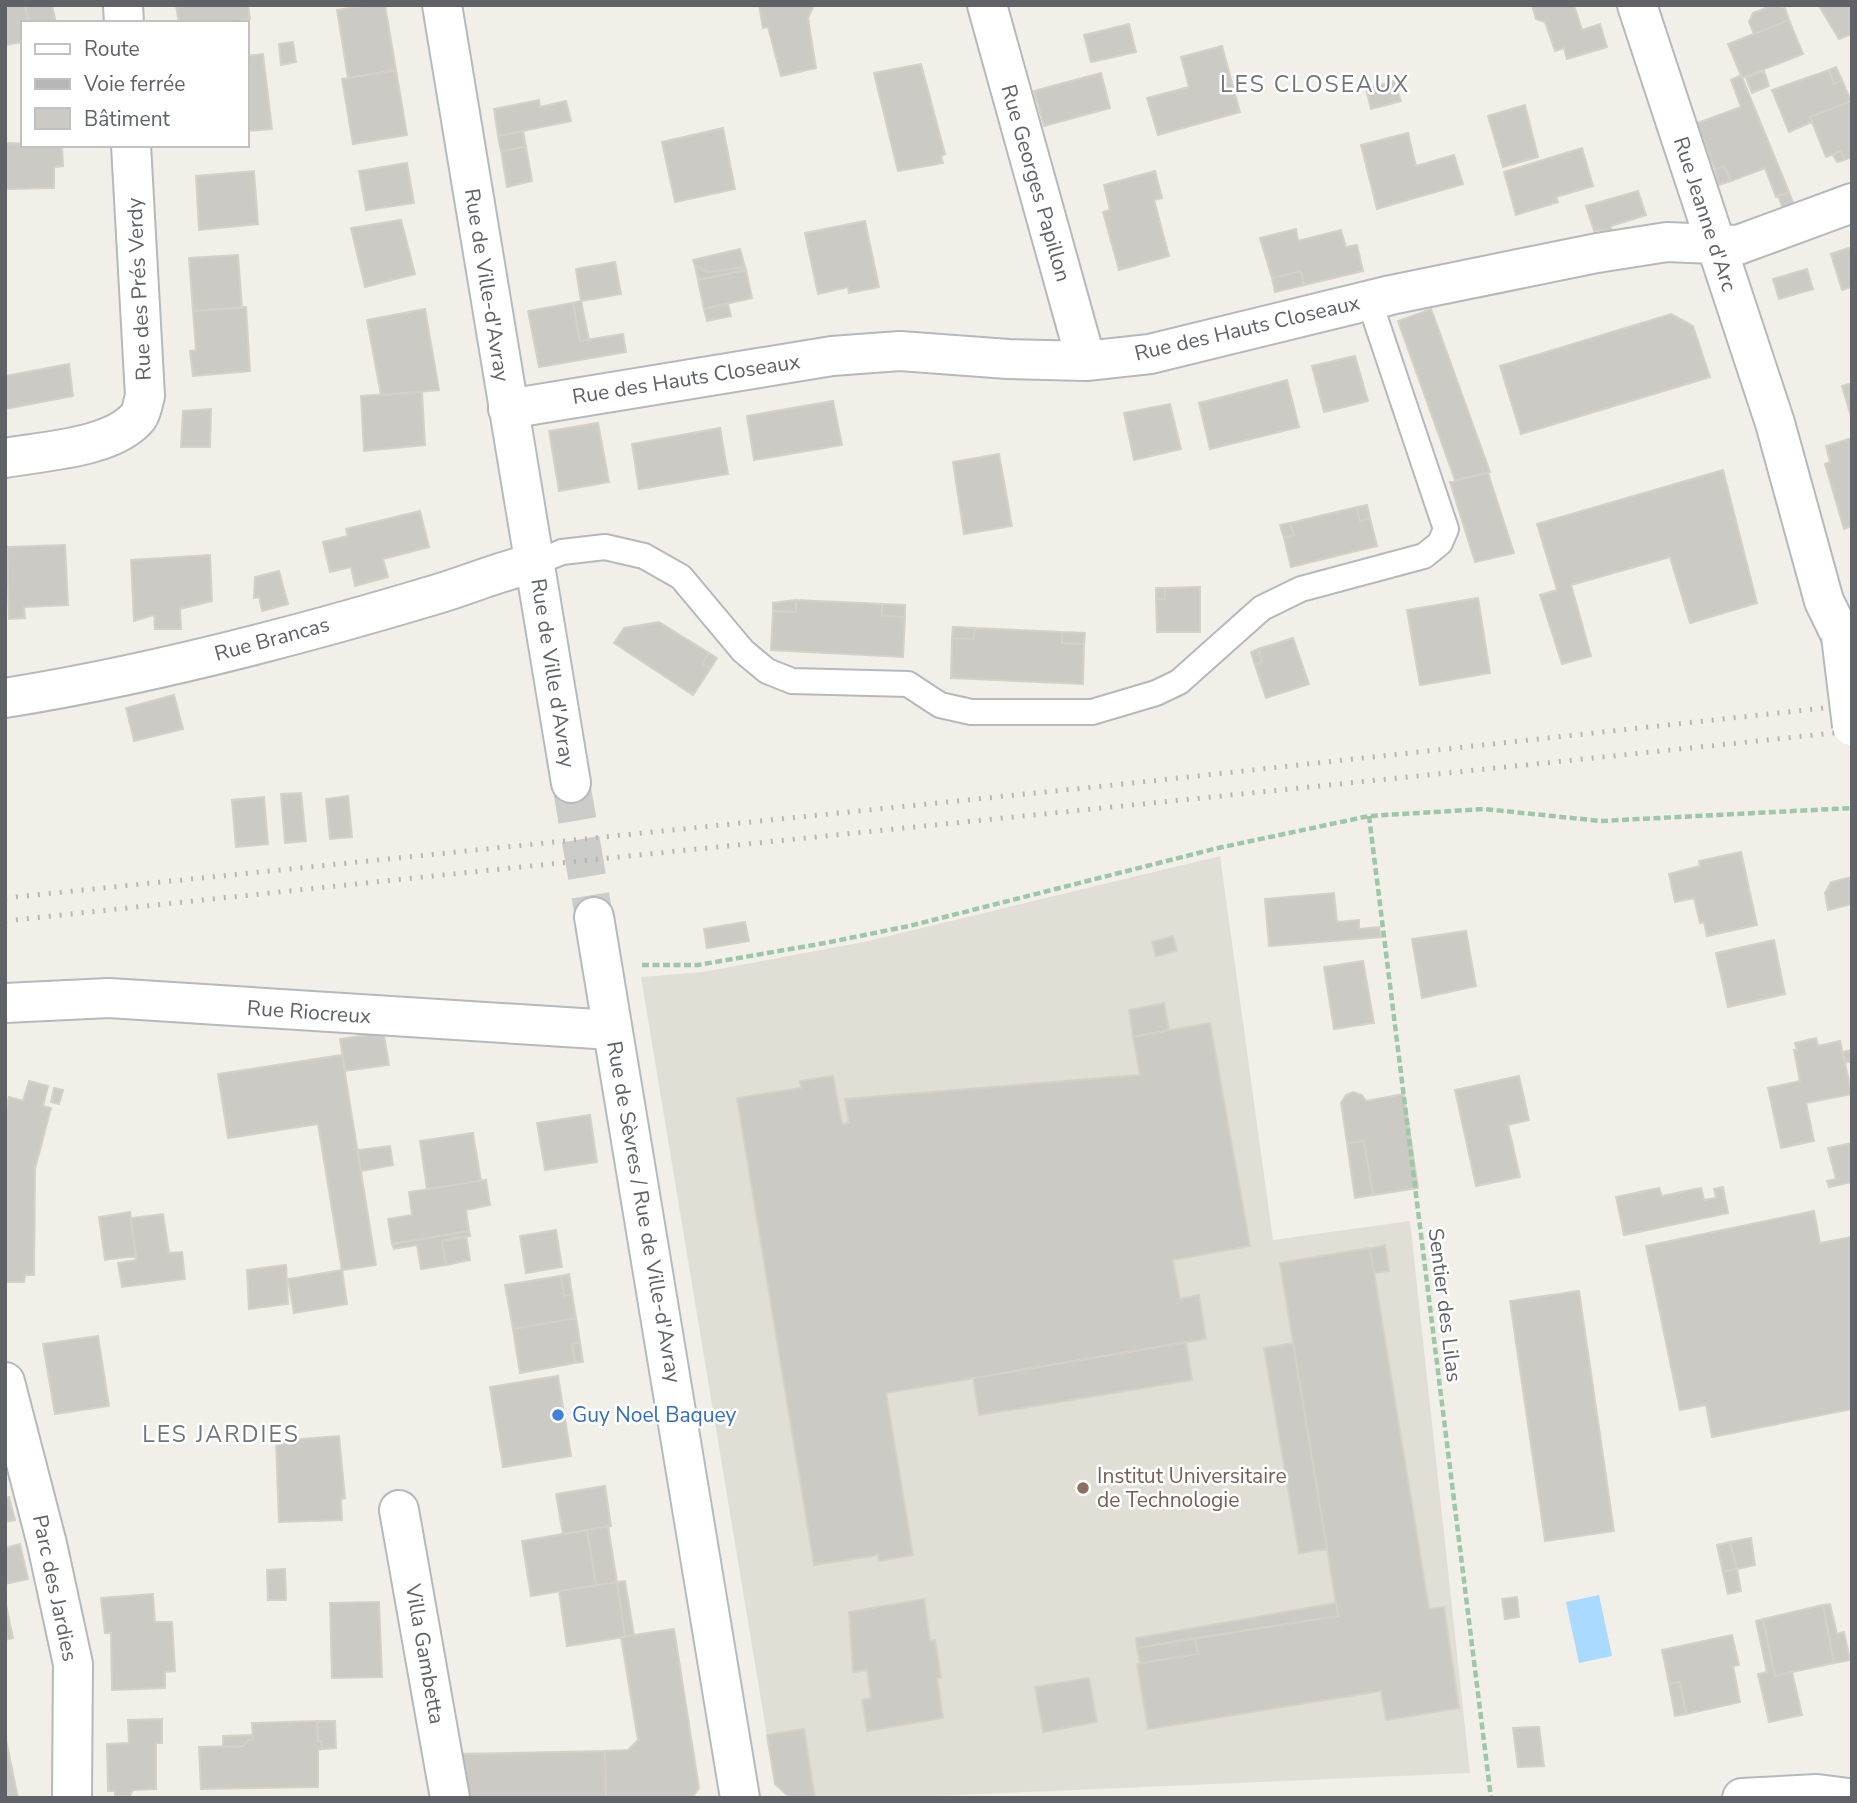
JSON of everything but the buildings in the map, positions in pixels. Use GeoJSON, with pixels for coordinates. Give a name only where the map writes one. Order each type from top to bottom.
{"type":"FeatureCollection","features":[{"type":"Feature","properties":{"kind":"street","name":"Rue de Ville-d'Avray"},"geometry":{"type":"LineString","coordinates":[[442,5],[535,564]]}},
{"type":"Feature","properties":{"kind":"street","name":"Rue Georges Papillon"},"geometry":{"type":"LineString","coordinates":[[987,5],[1086,361]]}},
{"type":"Feature","properties":{"kind":"street","name":"Rue Jeanne d'Arc"},"geometry":{"type":"LineString","coordinates":[[1647,10],[1714,242],[1775,423],[1824,601],[1840,636],[1852,726]]}},
{"type":"Feature","properties":{"kind":"street","name":"Rue des Prés Verdy"},"geometry":{"type":"LineString","coordinates":[[5,458],[112,436],[139,415],[145,396],[131,147]]}},
{"type":"Feature","properties":{"kind":"street","name":"Rue des Hauts Closeaux"},"geometry":{"type":"LineString","coordinates":[[508,409],[832,356],[900,351],[1008,359],[1086,361],[1150,354],[1369,300],[1597,253],[1667,242],[1738,245],[1852,204]]}},
{"type":"Feature","properties":{"kind":"street","name":"Rue Brancas"},"geometry":{"type":"LineString","coordinates":[[5,698],[232,650],[436,595],[503,571],[535,564]]}},
{"type":"Feature","properties":{"kind":"street","name":"Rue de Ville d'Avray"},"geometry":{"type":"LineString","coordinates":[[535,564],[571,783]]}},
{"type":"Feature","properties":{"kind":"street","name":"Rue de Sèvres / Rue de Ville-d'Avray"},"geometry":{"type":"LineString","coordinates":[[594,917],[740,1798]]}},
{"type":"Feature","properties":{"kind":"street","name":"Rue Riocreux"},"geometry":{"type":"LineString","coordinates":[[5,1003],[110,998],[612,1031]]}},
{"type":"Feature","properties":{"kind":"street","name":"Parc des Jardies"},"geometry":{"type":"LineString","coordinates":[[5,1382],[47,1544],[73,1664],[72,1798]]}},
{"type":"Feature","properties":{"kind":"street","name":"Villa Gambetta"},"geometry":{"type":"LineString","coordinates":[[399,1510],[450,1798]]}},
{"type":"Feature","properties":{"kind":"street"},"geometry":{"type":"LineString","coordinates":[[1742,1798],[1817,1794],[1850,1798]]}},
{"type":"Feature","properties":{"kind":"lane"},"geometry":{"type":"LineString","coordinates":[[535,564],[562,552],[605,547],[644,556],[681,577],[743,651],[767,671],[792,681],[908,684],[940,705],[971,712],[1092,712],[1156,693],[1179,682],[1225,638],[1262,608],[1300,589],[1424,556],[1440,543],[1446,529],[1369,300]]}},
{"type":"Feature","properties":{"kind":"path"},"geometry":{"type":"LineString","coordinates":[[601,965],[698,965],[825,943],[909,926],[1218,848],[1368,816],[1484,809],[1601,821],[1852,808]]}},
{"type":"Feature","properties":{"kind":"path","name":"Sentier des Lilas"},"geometry":{"type":"LineString","coordinates":[[1368,816],[1491,1798]]}},
{"type":"Feature","properties":{"kind":"shaded area","name":"Institut Universitaire de Technologie"},"geometry":{"type":"Polygon","coordinates":[[[1220,856],[1273,1240],[1410,1221],[1470,1773],[889,1798],[790,1798],[775,1784],[641,977],[703,972],[864,942],[1220,856]]]}},
{"type":"Feature","properties":{"kind":"water"},"geometry":{"type":"Polygon","coordinates":[[[1599,1595],[1612,1656],[1579,1663],[1566,1602],[1599,1595]]]}},
{"type":"Feature","properties":{"kind":"tunnel"},"geometry":{"type":"LineString","coordinates":[[571,783],[594,917]]}},
{"type":"Feature","properties":{"kind":"railway"},"geometry":{"type":"LineString","coordinates":[[5,898],[1114,785],[1852,705]]}},
{"type":"Feature","properties":{"kind":"railway"},"geometry":{"type":"LineString","coordinates":[[5,921],[1852,731]]}},
{"type":"Feature","properties":{"kind":"place","name":"Guy Noel Baquey"},"geometry":{"type":"Point","coordinates":[558,1415]}},
{"type":"Feature","properties":{"kind":"place","name":"Institut Universitaire de Technologie"},"geometry":{"type":"Point","coordinates":[1083,1488]}},
{"type":"Feature","properties":{"kind":"district","name":"LES CLOSEAUX"},"geometry":{"type":"Point","coordinates":[1315,84]}},
{"type":"Feature","properties":{"kind":"district","name":"LES JARDIES"},"geometry":{"type":"Point","coordinates":[221,1434]}}]}
